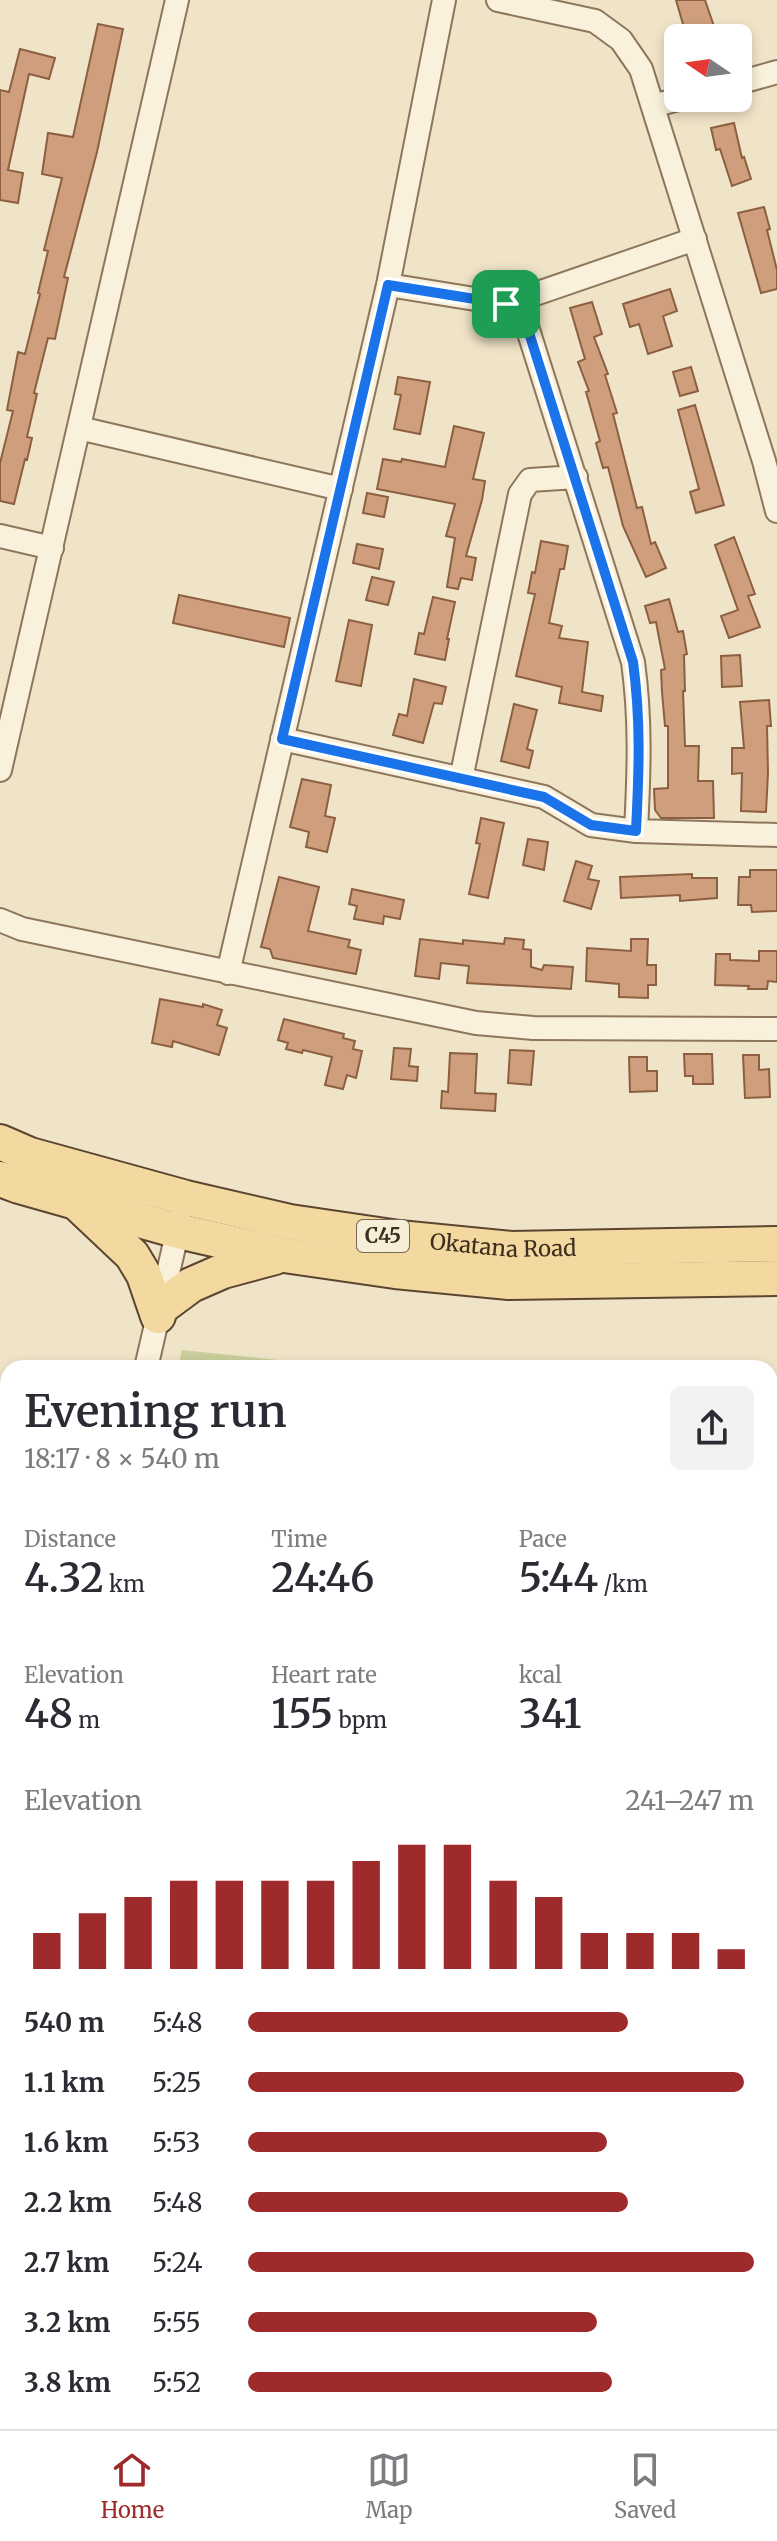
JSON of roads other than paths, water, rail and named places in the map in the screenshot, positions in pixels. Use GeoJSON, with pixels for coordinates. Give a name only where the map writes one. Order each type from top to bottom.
{"type":"FeatureCollection","features":[{"type":"Feature","properties":{"kind":"main road","name":"Okatana Road"},"geometry":{"type":"LineString","coordinates":[[0,1142],[30,1155],[186,1198],[290,1222],[399,1238],[511,1249],[740,1262],[777,1278]]}},
{"type":"Feature","properties":{"kind":"main road","name":"Okatana Road"},"geometry":{"type":"LineString","coordinates":[[0,1179],[178,1231],[284,1255],[395,1271],[509,1282],[740,1262],[777,1244]]}},
{"type":"Feature","properties":{"kind":"main road"},"geometry":{"type":"LineString","coordinates":[[77,1203],[132,1255],[159,1312],[191,1285],[223,1271],[284,1255]]}},
{"type":"Feature","properties":{"kind":"main road"},"geometry":{"type":"LineString","coordinates":[[777,1218],[740,1262],[777,1299]]}},
{"type":"Feature","properties":{"kind":"street"},"geometry":{"type":"LineString","coordinates":[[0,770],[177,0]]}},
{"type":"Feature","properties":{"kind":"street"},"geometry":{"type":"LineString","coordinates":[[228,973],[388,285],[444,0]]}},
{"type":"Feature","properties":{"kind":"street"},"geometry":{"type":"LineString","coordinates":[[498,0],[595,21],[621,40],[641,69],[695,239],[771,459],[777,511]]}},
{"type":"Feature","properties":{"kind":"street"},"geometry":{"type":"LineString","coordinates":[[752,79],[777,72]]}},
{"type":"Feature","properties":{"kind":"street"},"geometry":{"type":"LineString","coordinates":[[653,106],[664,103]]}},
{"type":"Feature","properties":{"kind":"street"},"geometry":{"type":"LineString","coordinates":[[506,304],[695,239]]}},
{"type":"Feature","properties":{"kind":"street"},"geometry":{"type":"LineString","coordinates":[[388,285],[506,304],[524,317],[633,662],[639,709],[640,754],[636,831]]}},
{"type":"Feature","properties":{"kind":"street"},"geometry":{"type":"LineString","coordinates":[[79,428],[341,489]]}},
{"type":"Feature","properties":{"kind":"street"},"geometry":{"type":"LineString","coordinates":[[461,779],[520,494],[530,480],[576,477]]}},
{"type":"Feature","properties":{"kind":"street"},"geometry":{"type":"LineString","coordinates":[[0,536],[52,548]]}},
{"type":"Feature","properties":{"kind":"street"},"geometry":{"type":"LineString","coordinates":[[282,739],[544,797],[591,825],[636,831],[777,835]]}},
{"type":"Feature","properties":{"kind":"street"},"geometry":{"type":"LineString","coordinates":[[0,920],[22,929],[476,1023],[533,1028],[777,1029]]}},
{"type":"Feature","properties":{"kind":"street"},"geometry":{"type":"LineString","coordinates":[[148,1360],[186,1198]]}}]}
